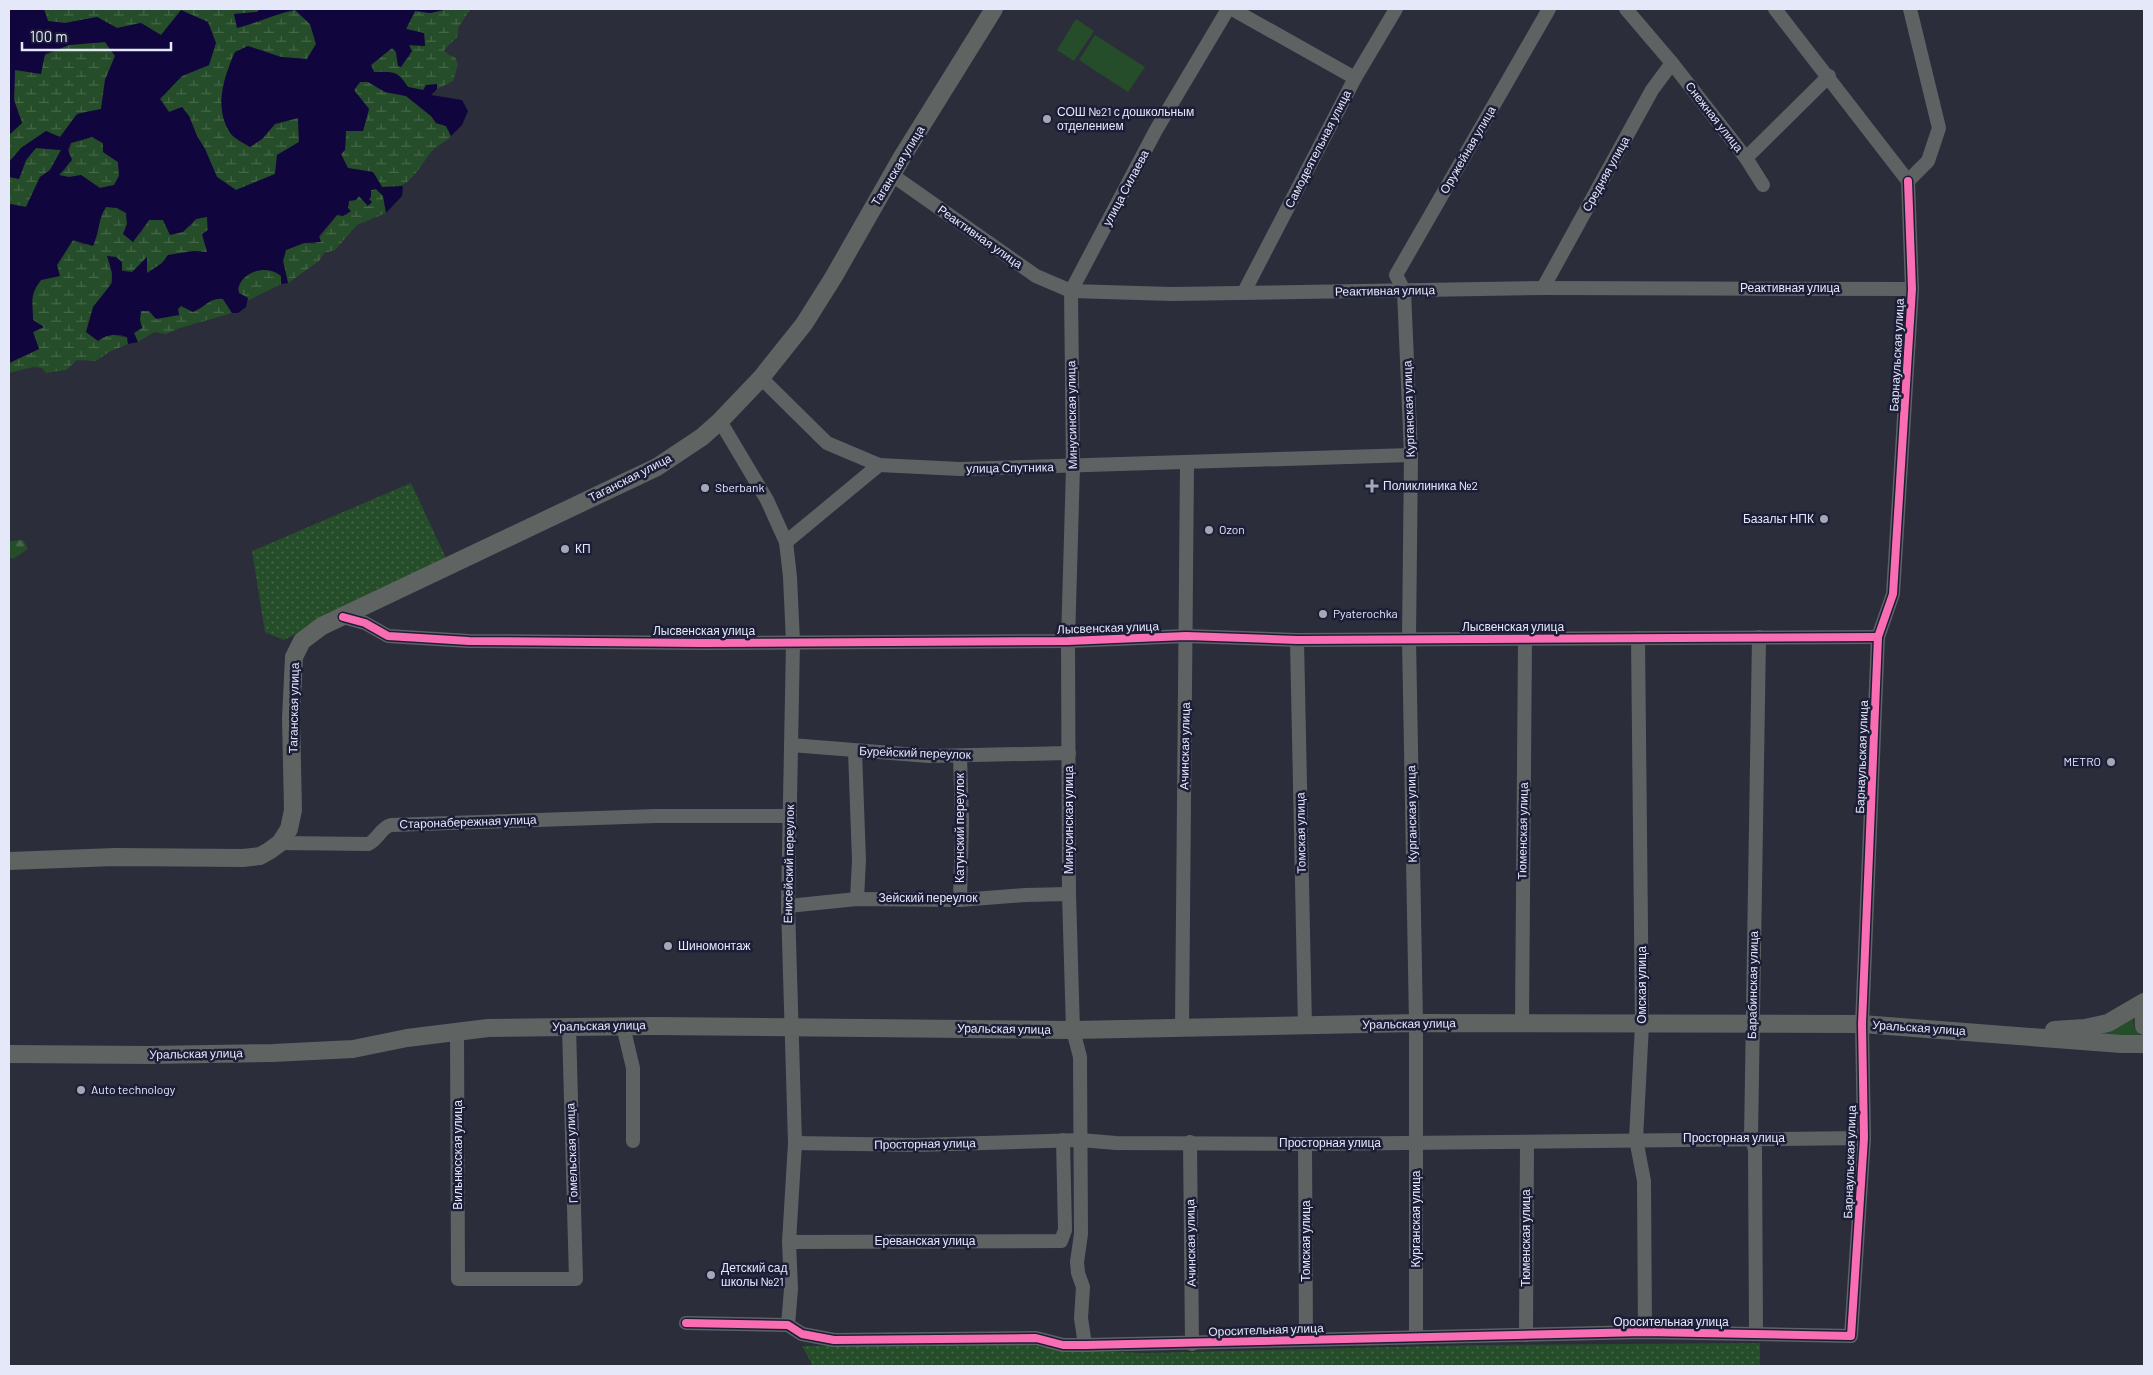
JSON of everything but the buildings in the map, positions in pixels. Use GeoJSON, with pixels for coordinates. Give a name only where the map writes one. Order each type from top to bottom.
{"type":"FeatureCollection","features":[{"type":"Feature","properties":{"kind":"main road","name":"Таганская улица"},"geometry":{"type":"LineString","coordinates":[[280,843],[289,829],[293,810],[292,718],[294,657],[302,641],[322,626],[658,467],[702,437],[720,421],[761,378],[804,324],[892,175],[994,9]]}},
{"type":"Feature","properties":{"kind":"main road"},"geometry":{"type":"LineString","coordinates":[[9,861],[115,857],[243,858],[260,856],[280,843]]}},
{"type":"Feature","properties":{"kind":"main road"},"geometry":{"type":"LineString","coordinates":[[2144,1003],[2144,1026]]}},
{"type":"Feature","properties":{"kind":"main road","name":"Уральская улица"},"geometry":{"type":"LineString","coordinates":[[2001,1034],[2084,1028],[2108,1023],[2144,1003]]}},
{"type":"Feature","properties":{"kind":"main road","name":"Уральская улица"},"geometry":{"type":"LineString","coordinates":[[9,1054],[150,1055],[344,1050],[457,1031],[569,1026],[792,1026],[1073,1030],[1305,1027],[1416,1023],[1862,1024],[2121,1044],[2144,1044]]}},
{"type":"Feature","properties":{"kind":"street","name":"улица Силаева"},"geometry":{"type":"LineString","coordinates":[[1071,291],[1156,130],[1228,9]]}},
{"type":"Feature","properties":{"kind":"street"},"geometry":{"type":"LineString","coordinates":[[1232,9],[1355,78]]}},
{"type":"Feature","properties":{"kind":"street","name":"Самодеятельная улица"},"geometry":{"type":"LineString","coordinates":[[1244,292],[1355,78],[1396,9]]}},
{"type":"Feature","properties":{"kind":"street","name":"Оружейная улица"},"geometry":{"type":"LineString","coordinates":[[1404,291],[1396,275],[1549,9]]}},
{"type":"Feature","properties":{"kind":"street","name":"Снежная улица"},"geometry":{"type":"LineString","coordinates":[[1626,9],[1672,63],[1746,158],[1829,76]]}},
{"type":"Feature","properties":{"kind":"street"},"geometry":{"type":"LineString","coordinates":[[1776,9],[1908,181],[1928,160],[1940,128],[1910,9]]}},
{"type":"Feature","properties":{"kind":"street","name":"Средняя улица"},"geometry":{"type":"LineString","coordinates":[[1543,288],[1652,90],[1672,63]]}},
{"type":"Feature","properties":{"kind":"street"},"geometry":{"type":"LineString","coordinates":[[1746,158],[1764,185]]}},
{"type":"Feature","properties":{"kind":"street","name":"Реактивная улица"},"geometry":{"type":"LineString","coordinates":[[892,175],[1036,276],[1071,291],[1172,294],[1543,288],[1912,289]]}},
{"type":"Feature","properties":{"kind":"street","name":"Барнаульская улица"},"geometry":{"type":"LineString","coordinates":[[1851,1336],[1864,1138],[1862,1024],[1878,636],[1893,594],[1912,289],[1908,181]]}},
{"type":"Feature","properties":{"kind":"street","name":"Минусинская улица"},"geometry":{"type":"LineString","coordinates":[[1071,291],[1073,467],[1068,641],[1069,894],[1073,1030],[1080,1057],[1081,1234],[1077,1262],[1078,1273],[1084,1287],[1081,1318],[1085,1346]]}},
{"type":"Feature","properties":{"kind":"street","name":"Курганская улица"},"geometry":{"type":"LineString","coordinates":[[1404,291],[1410,455],[1409,639],[1416,1023],[1416,1336]]}},
{"type":"Feature","properties":{"kind":"street","name":"улица Спутника"},"geometry":{"type":"LineString","coordinates":[[761,378],[789,408],[827,442],[879,464],[960,469],[1073,467],[1410,455]]}},
{"type":"Feature","properties":{"kind":"street","name":"Енисейский переулок"},"geometry":{"type":"LineString","coordinates":[[720,421],[767,500],[786,542],[793,642],[788,906],[795,1143],[789,1242],[791,1289],[788,1325]]}},
{"type":"Feature","properties":{"kind":"street","name":"Ачинская улица"},"geometry":{"type":"LineString","coordinates":[[1182,1028],[1187,463]]}},
{"type":"Feature","properties":{"kind":"street"},"geometry":{"type":"LineString","coordinates":[[786,542],[879,464]]}},
{"type":"Feature","properties":{"kind":"street","name":"Лысвенская улица"},"geometry":{"type":"LineString","coordinates":[[343,617],[365,623],[388,636],[406,639],[693,643],[1068,641],[1186,636],[1297,640],[1878,636]]}},
{"type":"Feature","properties":{"kind":"street","name":"Барабинская улица"},"geometry":{"type":"LineString","coordinates":[[1756,1333],[1755,1149],[1751,1138],[1759,637]]}},
{"type":"Feature","properties":{"kind":"street","name":"Тюменская улица"},"geometry":{"type":"LineString","coordinates":[[1522,1024],[1525,638]]}},
{"type":"Feature","properties":{"kind":"street","name":"Омская улица"},"geometry":{"type":"LineString","coordinates":[[1638,638],[1642,1025],[1636,1139],[1644,1181],[1645,1332]]}},
{"type":"Feature","properties":{"kind":"street","name":"Томская улица"},"geometry":{"type":"LineString","coordinates":[[1297,640],[1305,1027]]}},
{"type":"Feature","properties":{"kind":"street","name":"Бурейский переулок"},"geometry":{"type":"LineString","coordinates":[[791,745],[855,751],[872,750],[960,756],[1069,753]]}},
{"type":"Feature","properties":{"kind":"street"},"geometry":{"type":"LineString","coordinates":[[855,751],[859,860],[857,899]]}},
{"type":"Feature","properties":{"kind":"street","name":"Катунский переулок"},"geometry":{"type":"LineString","coordinates":[[960,756],[962,821],[960,900]]}},
{"type":"Feature","properties":{"kind":"street","name":"Старонабережная улица"},"geometry":{"type":"LineString","coordinates":[[280,843],[368,844],[374,842],[385,827],[391,825],[656,816],[790,816]]}},
{"type":"Feature","properties":{"kind":"street","name":"Зейский переулок"},"geometry":{"type":"LineString","coordinates":[[788,906],[857,899],[960,900],[1069,894]]}},
{"type":"Feature","properties":{"kind":"street","name":"Гомельская улица"},"geometry":{"type":"LineString","coordinates":[[458,1279],[576,1279],[569,1026]]}},
{"type":"Feature","properties":{"kind":"street"},"geometry":{"type":"LineString","coordinates":[[623,1026],[633,1068],[633,1141]]}},
{"type":"Feature","properties":{"kind":"street","name":"Вильнюсская улица"},"geometry":{"type":"LineString","coordinates":[[457,1031],[458,1279]]}},
{"type":"Feature","properties":{"kind":"street","name":"Просторная улица"},"geometry":{"type":"LineString","coordinates":[[795,1143],[917,1145],[1080,1140],[1306,1144],[1864,1138]]}},
{"type":"Feature","properties":{"kind":"street","name":"Ереванская улица"},"geometry":{"type":"LineString","coordinates":[[789,1242],[1061,1240],[1065,1230],[1063,1140]]}},
{"type":"Feature","properties":{"kind":"street","name":"Ачинская улица"},"geometry":{"type":"LineString","coordinates":[[1190,1142],[1192,1344]]}},
{"type":"Feature","properties":{"kind":"street","name":"Тюменская улица"},"geometry":{"type":"LineString","coordinates":[[1526,1335],[1527,1142]]}},
{"type":"Feature","properties":{"kind":"street","name":"Томская улица"},"geometry":{"type":"LineString","coordinates":[[1306,1144],[1306,1339]]}},
{"type":"Feature","properties":{"kind":"street","name":"Оросительная улица"},"geometry":{"type":"LineString","coordinates":[[686,1323],[788,1325],[802,1334],[834,1340],[1036,1338],[1063,1345],[1085,1346],[1416,1336],[1449,1338],[1645,1332],[1851,1336]]}},
{"type":"Feature","properties":{"kind":"green space"},"geometry":{"type":"Polygon","coordinates":[[[44,9],[260,9],[257,12],[234,14],[259,22],[274,14],[295,10],[310,24],[316,44],[307,59],[281,57],[248,46],[235,52],[224,82],[221,103],[222,114],[231,134],[250,147],[262,139],[275,124],[298,118],[299,142],[277,155],[276,174],[236,190],[217,177],[189,116],[182,107],[169,112],[160,99],[182,76],[209,65],[141,23],[117,28],[97,17],[65,23],[48,21],[44,9]]]}},
{"type":"Feature","properties":{"kind":"green space"},"geometry":{"type":"Polygon","coordinates":[[[449,9],[469,9],[458,28],[458,36],[444,50],[449,55],[455,57],[458,64],[453,81],[437,89],[437,84],[423,90],[408,87],[401,77],[394,73],[374,72],[371,65],[392,48],[396,52],[398,66],[410,56],[409,45],[425,46],[424,33],[406,29],[415,11],[430,13],[449,9]]]}},
{"type":"Feature","properties":{"kind":"green space"},"geometry":{"type":"Polygon","coordinates":[[[1076,19],[1094,31],[1074,61],[1057,50],[1076,19]]]}},
{"type":"Feature","properties":{"kind":"green space"},"geometry":{"type":"Polygon","coordinates":[[[1095,35],[1145,67],[1128,92],[1079,60],[1095,35]]]}},
{"type":"Feature","properties":{"kind":"green space"},"geometry":{"type":"Polygon","coordinates":[[[105,42],[115,56],[105,80],[101,109],[77,114],[60,137],[46,131],[21,148],[9,162],[9,135],[22,123],[14,100],[15,69],[69,45],[105,42]]]}},
{"type":"Feature","properties":{"kind":"green space"},"geometry":{"type":"Polygon","coordinates":[[[360,82],[368,82],[385,92],[406,96],[431,116],[436,123],[446,126],[451,136],[432,151],[412,178],[399,186],[391,188],[382,187],[373,172],[348,168],[341,154],[345,150],[346,130],[363,131],[369,109],[354,90],[360,82]]]}},
{"type":"Feature","properties":{"kind":"green space"},"geometry":{"type":"Polygon","coordinates":[[[92,137],[103,144],[103,152],[118,162],[119,176],[114,185],[99,188],[81,175],[69,177],[59,175],[66,169],[71,143],[92,137]]]}},
{"type":"Feature","properties":{"kind":"green space"},"geometry":{"type":"Polygon","coordinates":[[[36,148],[61,150],[50,170],[40,177],[26,207],[10,204],[9,175],[19,179],[26,160],[36,148]]]}},
{"type":"Feature","properties":{"kind":"green space"},"geometry":{"type":"Polygon","coordinates":[[[376,189],[383,196],[386,213],[357,225],[335,250],[324,253],[319,261],[288,283],[283,261],[286,250],[304,243],[315,244],[337,215],[346,215],[350,211],[348,208],[349,201],[359,196],[368,206],[371,190],[376,189]]]}},
{"type":"Feature","properties":{"kind":"green space"},"geometry":{"type":"Polygon","coordinates":[[[106,207],[117,208],[126,213],[127,224],[140,234],[149,220],[163,220],[170,234],[191,226],[196,219],[207,216],[207,253],[194,251],[168,255],[162,263],[147,274],[147,257],[133,272],[109,267],[112,278],[111,283],[93,307],[105,336],[113,335],[127,338],[128,344],[109,352],[96,361],[77,360],[66,370],[46,373],[42,368],[33,367],[9,373],[9,363],[39,349],[33,332],[43,327],[33,320],[31,300],[33,290],[41,280],[50,277],[73,240],[84,245],[97,237],[101,215],[106,207]]]}},
{"type":"Feature","properties":{"kind":"green space"},"geometry":{"type":"Polygon","coordinates":[[[273,270],[282,276],[281,284],[247,301],[247,298],[239,293],[239,286],[244,277],[255,271],[273,270]]]}},
{"type":"Feature","properties":{"kind":"green space"},"geometry":{"type":"Polygon","coordinates":[[[218,298],[223,299],[232,313],[166,334],[154,332],[138,342],[134,333],[137,330],[141,311],[149,311],[164,318],[172,315],[181,306],[200,309],[206,302],[218,298]]]}},
{"type":"Feature","properties":{"kind":"green space"},"geometry":{"type":"Polygon","coordinates":[[[411,483],[446,558],[284,640],[265,632],[252,551],[411,483]]]}},
{"type":"Feature","properties":{"kind":"green space"},"geometry":{"type":"Polygon","coordinates":[[[23,540],[28,549],[13,559],[9,557],[9,541],[23,540]]]}},
{"type":"Feature","properties":{"kind":"green space"},"geometry":{"type":"Polygon","coordinates":[[[2131,1013],[2135,1028],[2141,1038],[2095,1033],[2131,1013]]]}},
{"type":"Feature","properties":{"kind":"green space"},"geometry":{"type":"Polygon","coordinates":[[[1760,1343],[1760,1366],[813,1366],[802,1346],[1022,1344],[1064,1350],[1145,1353],[1478,1345],[1760,1343]]]}},
{"type":"Feature","properties":{"kind":"shaded area"},"geometry":{"type":"Polygon","coordinates":[[[9,9],[44,9],[48,21],[65,23],[97,17],[117,28],[141,23],[161,35],[181,10],[208,22],[216,43],[209,65],[182,76],[160,99],[169,112],[182,107],[189,116],[217,177],[236,190],[275,174],[277,155],[299,142],[298,118],[275,124],[262,139],[250,147],[231,134],[222,114],[221,103],[224,82],[235,52],[248,46],[281,57],[307,59],[316,44],[310,24],[295,10],[237,28],[234,14],[257,12],[260,9],[449,9],[430,13],[415,11],[406,29],[424,33],[425,46],[409,45],[412,51],[401,67],[398,66],[396,52],[392,48],[371,65],[374,72],[391,72],[398,75],[408,87],[423,90],[426,85],[437,84],[437,89],[431,95],[462,100],[468,111],[462,125],[451,136],[446,126],[436,123],[431,116],[406,96],[385,92],[368,82],[360,82],[354,90],[369,109],[363,131],[346,131],[345,150],[341,154],[348,168],[373,172],[382,187],[403,186],[402,196],[386,213],[383,196],[376,189],[371,190],[371,197],[369,199],[372,202],[368,206],[359,196],[356,200],[349,201],[348,208],[351,211],[343,216],[337,215],[319,236],[321,242],[304,243],[286,250],[283,261],[288,283],[281,284],[281,276],[269,270],[256,271],[244,278],[238,289],[239,293],[248,298],[246,307],[238,313],[232,313],[223,299],[211,301],[193,312],[181,306],[178,309],[179,315],[156,319],[149,311],[141,311],[140,320],[142,328],[134,333],[138,342],[128,344],[127,337],[115,335],[98,341],[86,332],[93,307],[112,283],[112,272],[107,256],[116,257],[122,262],[122,271],[132,272],[147,257],[147,273],[162,263],[168,255],[194,251],[207,252],[202,234],[208,230],[207,217],[196,219],[183,232],[170,235],[163,220],[149,220],[133,242],[123,234],[127,224],[126,213],[117,208],[106,207],[101,216],[93,246],[73,240],[57,265],[60,276],[41,280],[35,290],[32,299],[33,320],[44,327],[33,332],[39,349],[9,363],[9,201],[10,204],[26,207],[40,177],[50,170],[61,150],[36,148],[26,160],[19,179],[9,177],[9,162],[21,148],[46,131],[60,137],[77,114],[101,109],[105,80],[115,56],[105,42],[69,45],[45,54],[41,74],[15,70],[14,100],[22,123],[9,135],[9,9]],[[92,137],[71,143],[68,150],[72,160],[59,175],[69,177],[81,175],[100,188],[114,185],[119,176],[118,162],[103,152],[103,143],[92,137]]]}},
{"type":"Feature","properties":{"kind":"cycle path"},"geometry":{"type":"LineString","coordinates":[[686,1323],[788,1325],[802,1334],[834,1340],[1036,1338],[1063,1345],[1645,1332],[1851,1336],[1864,1138],[1862,1024],[1878,637],[1893,594],[1912,289],[1908,181]]}},
{"type":"Feature","properties":{"kind":"cycle path"},"geometry":{"type":"LineString","coordinates":[[343,617],[365,623],[388,636],[469,641],[702,643],[1068,641],[1186,636],[1297,640],[1878,637]]}},
{"type":"Feature","properties":{"kind":"place","name":"СОШ №21 с дошкольным отделением"},"geometry":{"type":"Point","coordinates":[1047,119]}},
{"type":"Feature","properties":{"kind":"place","name":"Поликлиника №2"},"geometry":{"type":"Point","coordinates":[1372,486]}},
{"type":"Feature","properties":{"kind":"place","name":"Sberbank"},"geometry":{"type":"Point","coordinates":[705,488]}},
{"type":"Feature","properties":{"kind":"place","name":"Базальт НПК"},"geometry":{"type":"Point","coordinates":[1824,519]}},
{"type":"Feature","properties":{"kind":"place","name":"Ozon"},"geometry":{"type":"Point","coordinates":[1209,530]}},
{"type":"Feature","properties":{"kind":"place","name":"КП"},"geometry":{"type":"Point","coordinates":[565,549]}},
{"type":"Feature","properties":{"kind":"place","name":"Pyaterochka"},"geometry":{"type":"Point","coordinates":[1323,614]}},
{"type":"Feature","properties":{"kind":"place","name":"METRO"},"geometry":{"type":"Point","coordinates":[2111,762]}},
{"type":"Feature","properties":{"kind":"place","name":"Шиномонтаж"},"geometry":{"type":"Point","coordinates":[668,946]}},
{"type":"Feature","properties":{"kind":"place","name":"Auto technology"},"geometry":{"type":"Point","coordinates":[81,1090]}},
{"type":"Feature","properties":{"kind":"place","name":"Детский сад школы №21"},"geometry":{"type":"Point","coordinates":[711,1275]}}]}
